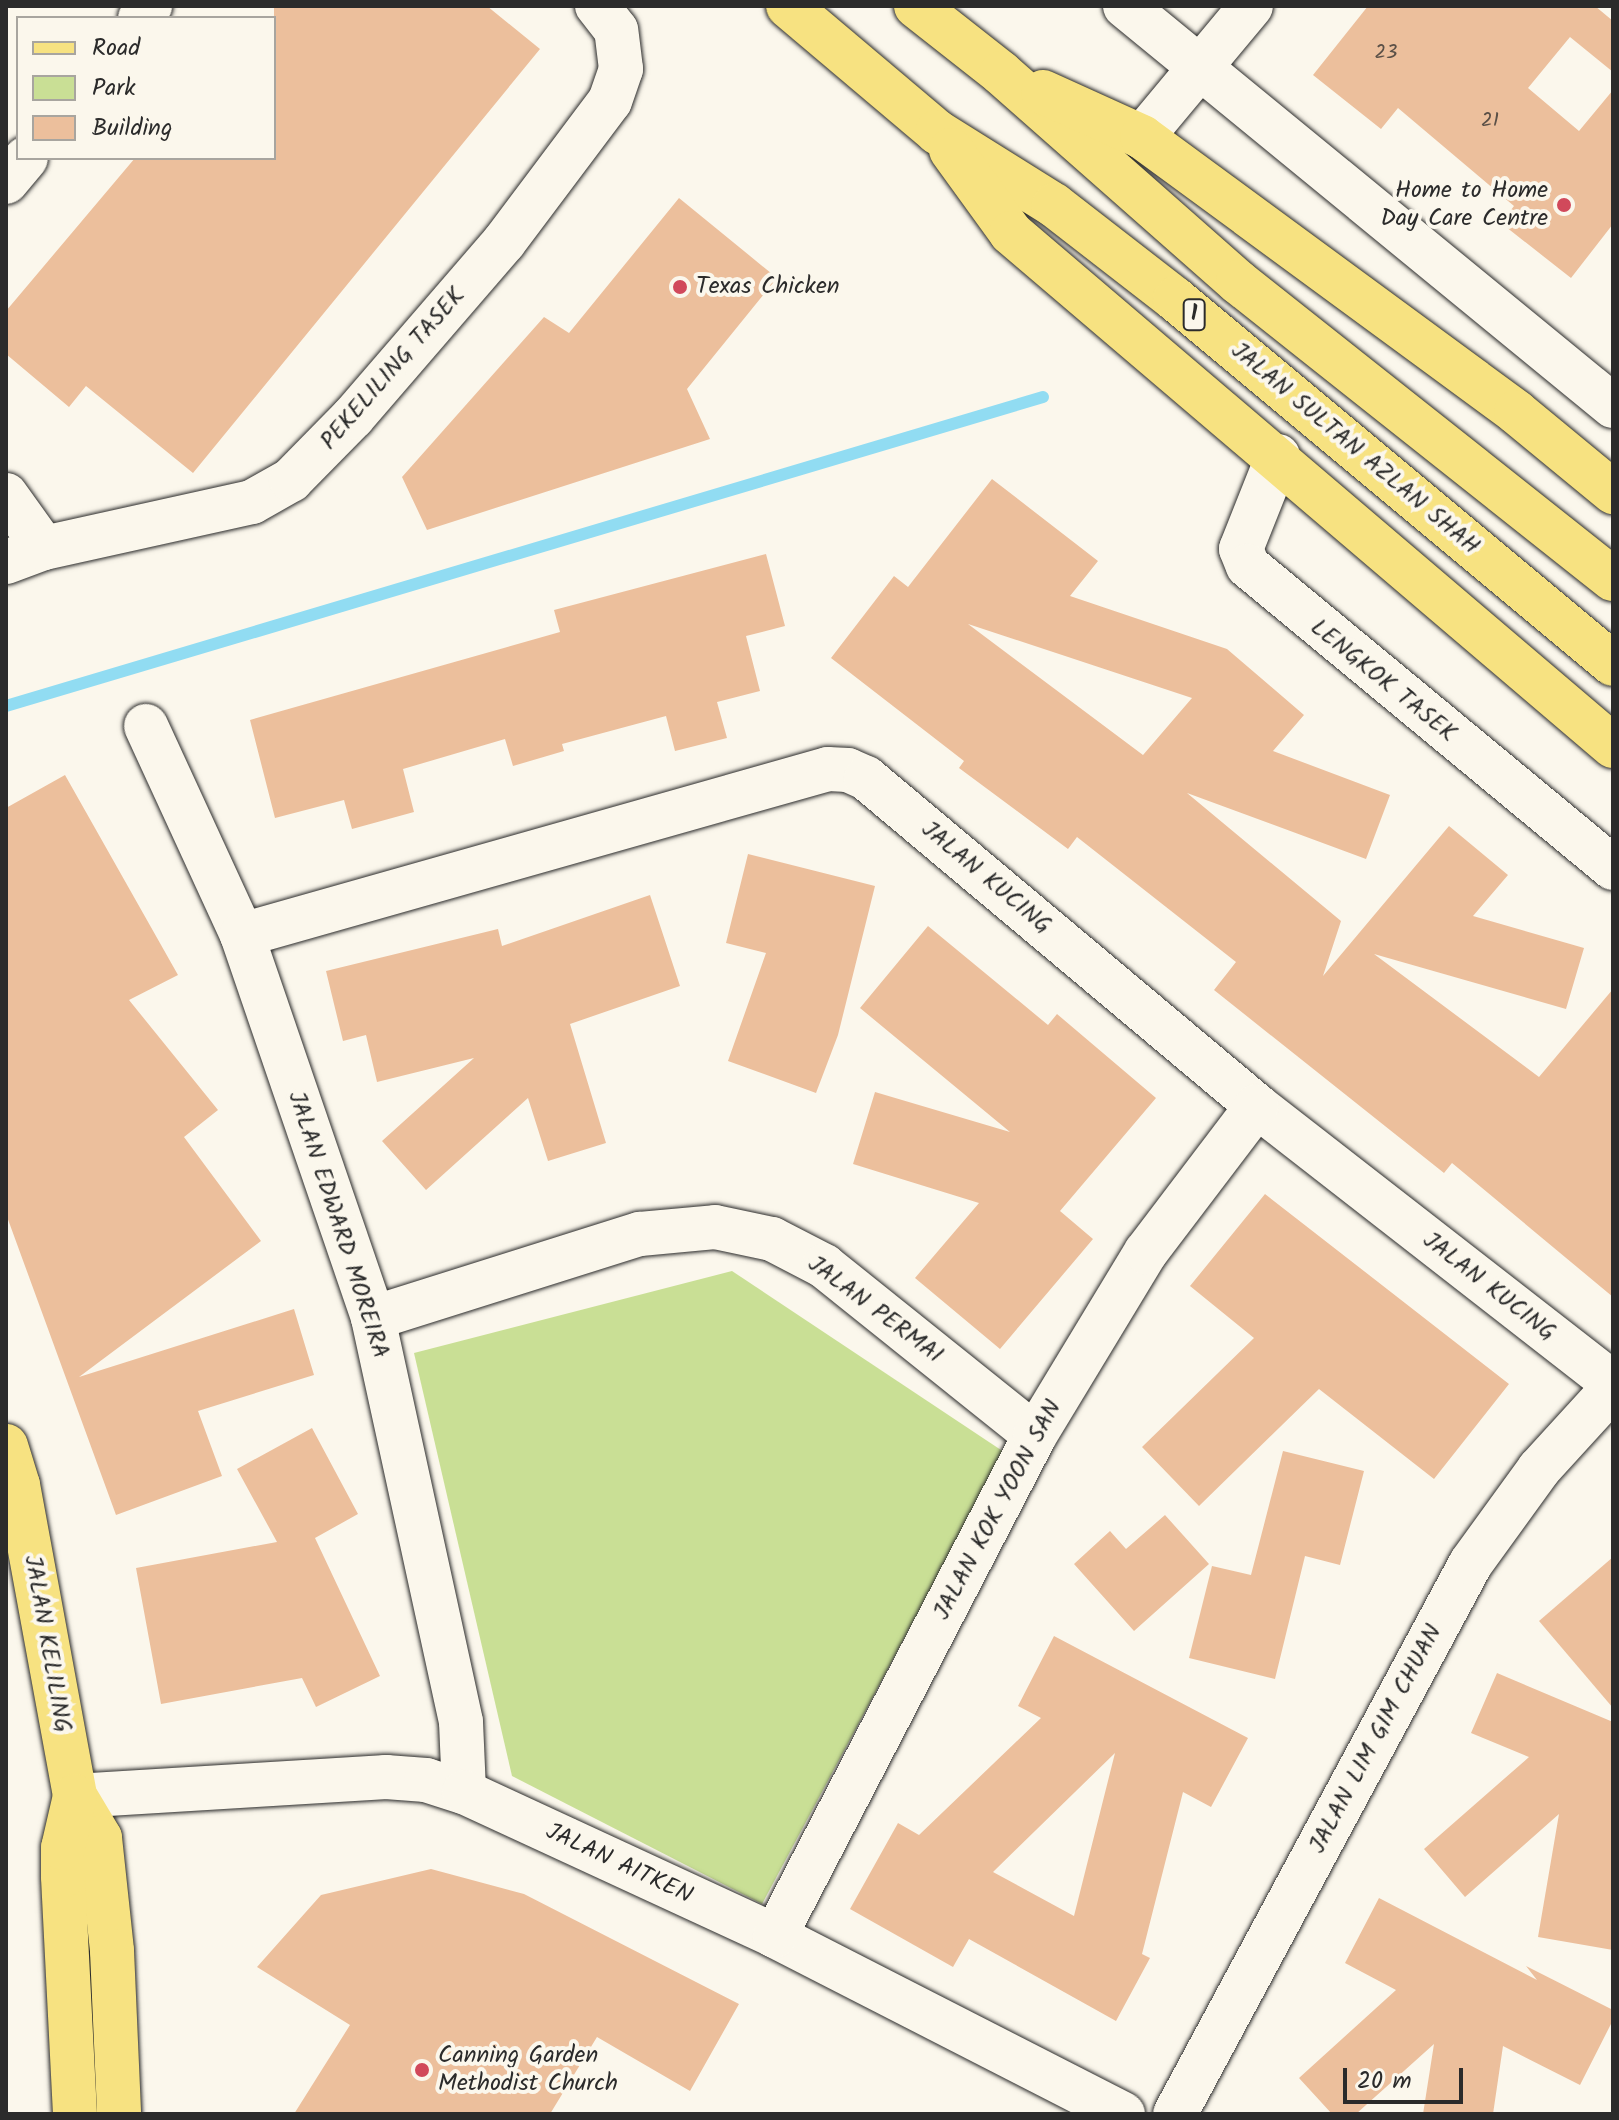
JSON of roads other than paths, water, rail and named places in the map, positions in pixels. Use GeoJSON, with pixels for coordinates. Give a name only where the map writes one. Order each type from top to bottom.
{"type":"FeatureCollection","features":[{"type":"Feature","properties":{"kind":"main road","name":"JALAN SULTAN AZLAN SHAH"},"geometry":{"type":"LineString","coordinates":[[788,6],[937,132],[1054,205],[1175,299],[1599,653]]}},
{"type":"Feature","properties":{"kind":"main road","name":"1"},"geometry":{"type":"LineString","coordinates":[[916,6],[1001,73],[1238,282],[1613,579]]}},
{"type":"Feature","properties":{"kind":"main road"},"geometry":{"type":"LineString","coordinates":[[1001,73],[1142,137],[1516,412],[1613,492]]}},
{"type":"Feature","properties":{"kind":"main road"},"geometry":{"type":"LineString","coordinates":[[937,132],[1011,233],[1278,456],[1613,746]]}},
{"type":"Feature","properties":{"kind":"main road","name":"JALAN KELILING"},"geometry":{"type":"LineString","coordinates":[[6,1446],[18,1485],[75,1796],[100,1838],[119,2114]]}},
{"type":"Feature","properties":{"kind":"main road","name":"JALAN KELILING"},"geometry":{"type":"LineString","coordinates":[[75,1796],[63,1848],[75,2114]]}},
{"type":"Feature","properties":{"kind":"street","name":"PEKELILING TASEK"},"geometry":{"type":"LineString","coordinates":[[25,555],[252,502],[291,480],[321,451],[504,242],[610,101],[621,69],[616,30],[597,6]]}},
{"type":"Feature","properties":{"kind":"street"},"geometry":{"type":"LineString","coordinates":[[1125,6],[1613,406]]}},
{"type":"Feature","properties":{"kind":"street"},"geometry":{"type":"LineString","coordinates":[[1142,137],[1251,6]]}},
{"type":"Feature","properties":{"kind":"street"},"geometry":{"type":"LineString","coordinates":[[6,182],[24,160]]}},
{"type":"Feature","properties":{"kind":"street","name":"LENGKOK TASEK"},"geometry":{"type":"LineString","coordinates":[[1278,456],[1241,549],[1248,566],[1613,868]]}},
{"type":"Feature","properties":{"kind":"street"},"geometry":{"type":"LineString","coordinates":[[6,495],[25,555]]}},
{"type":"Feature","properties":{"kind":"street","name":"JALAN EDWARD MOREIRA"},"geometry":{"type":"LineString","coordinates":[[146,726],[242,935],[373,1318],[461,1722],[464,1792]]}},
{"type":"Feature","properties":{"kind":"street","name":"JALAN KUCING"},"geometry":{"type":"LineString","coordinates":[[242,935],[828,769],[848,770],[866,778],[1257,1106],[1613,1386]]}},
{"type":"Feature","properties":{"kind":"street","name":"JALAN KOK YOON SAN"},"geometry":{"type":"LineString","coordinates":[[775,1936],[1035,1435],[1146,1252],[1257,1106]]}},
{"type":"Feature","properties":{"kind":"street","name":"JALAN PERMAI"},"geometry":{"type":"LineString","coordinates":[[373,1318],[640,1234],[715,1227],[772,1239],[824,1266],[1035,1435]]}},
{"type":"Feature","properties":{"kind":"street","name":"JALAN LIM GIM CHUAN"},"geometry":{"type":"LineString","coordinates":[[1175,2114],[1471,1563],[1539,1469],[1613,1386]]}},
{"type":"Feature","properties":{"kind":"street","name":"JALAN AITKEN"},"geometry":{"type":"LineString","coordinates":[[75,1796],[386,1777],[426,1780],[464,1792],[775,1936],[1123,2114]]}},
{"type":"Feature","properties":{"kind":"waterway"},"geometry":{"type":"LineString","coordinates":[[6,706],[1043,397]]}},
{"type":"Feature","properties":{"kind":"place","name":"Home to Home Day Care Centre"},"geometry":{"type":"Point","coordinates":[1564,205]}},
{"type":"Feature","properties":{"kind":"place","name":"Texas Chicken"},"geometry":{"type":"Point","coordinates":[680,287]}},
{"type":"Feature","properties":{"kind":"place","name":"Canning Garden Methodist Church"},"geometry":{"type":"Point","coordinates":[422,2070]}}]}
